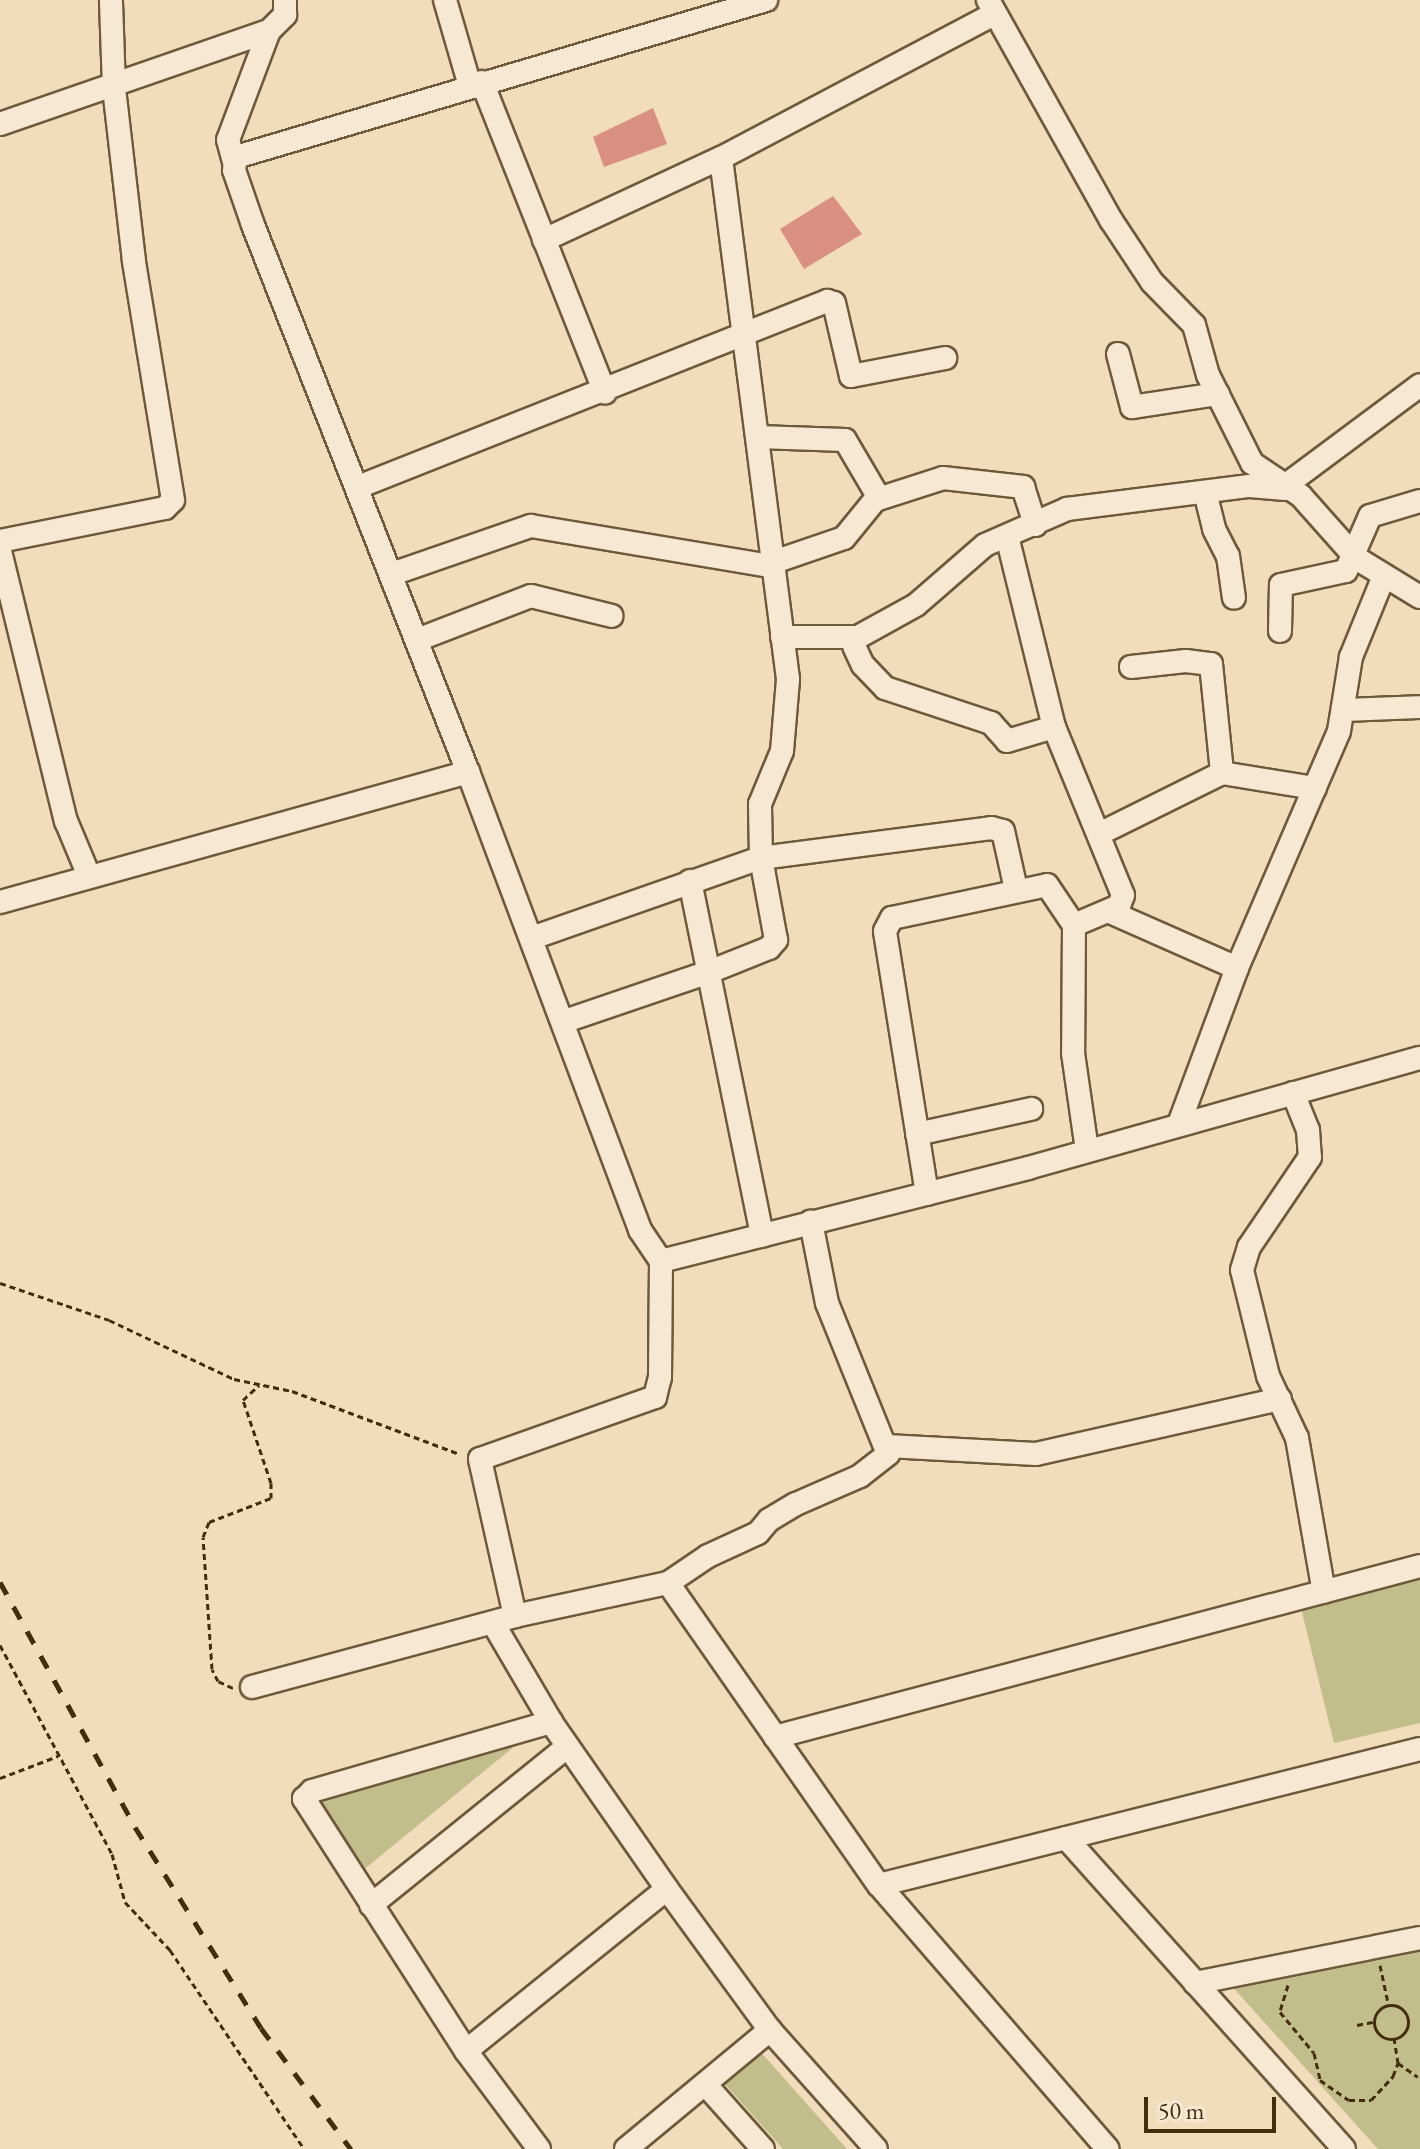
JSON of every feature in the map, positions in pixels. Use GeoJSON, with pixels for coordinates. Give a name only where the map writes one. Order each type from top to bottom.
{"type":"FeatureCollection","features":[{"type":"Feature","properties":{"kind":"street"},"geometry":{"type":"LineString","coordinates":[[0,541],[165,508],[173,500],[147,365],[114,88],[111,0]]}},
{"type":"Feature","properties":{"kind":"street"},"geometry":{"type":"LineString","coordinates":[[285,0],[285,15],[269,31],[228,140],[234,162],[253,225],[565,1021],[645,1240],[661,1261],[660,1377],[655,1397],[480,1459],[515,1616]]}},
{"type":"Feature","properties":{"kind":"street"},"geometry":{"type":"LineString","coordinates":[[445,0],[476,84],[544,240],[605,393]]}},
{"type":"Feature","properties":{"kind":"street"},"geometry":{"type":"LineString","coordinates":[[234,162],[245,151],[766,0]]}},
{"type":"Feature","properties":{"kind":"street"},"geometry":{"type":"LineString","coordinates":[[544,240],[721,158],[991,7],[1111,220],[1152,282],[1194,325],[1218,394],[1252,463],[1289,488],[1356,558],[1383,578],[1420,597]]}},
{"type":"Feature","properties":{"kind":"street"},"geometry":{"type":"LineString","coordinates":[[0,124],[114,88],[269,31]]}},
{"type":"Feature","properties":{"kind":"street"},"geometry":{"type":"LineString","coordinates":[[565,1021],[709,972],[769,948],[776,940],[761,858],[761,797],[783,746],[788,679],[721,158]]}},
{"type":"Feature","properties":{"kind":"street"},"geometry":{"type":"LineString","coordinates":[[358,487],[605,393],[831,301],[851,376],[945,358]]}},
{"type":"Feature","properties":{"kind":"street"},"geometry":{"type":"LineString","coordinates":[[1118,354],[1132,407],[1218,394]]}},
{"type":"Feature","properties":{"kind":"street"},"geometry":{"type":"LineString","coordinates":[[782,637],[857,637],[916,605],[977,550],[1067,509],[1250,486],[1289,488],[1420,385]]}},
{"type":"Feature","properties":{"kind":"street"},"geometry":{"type":"LineString","coordinates":[[758,437],[845,440],[879,498]]}},
{"type":"Feature","properties":{"kind":"street"},"geometry":{"type":"LineString","coordinates":[[392,574],[531,526],[752,566],[774,564],[844,538],[879,498],[943,478],[1025,489],[1035,525]]}},
{"type":"Feature","properties":{"kind":"street"},"geometry":{"type":"LineString","coordinates":[[1205,492],[1214,529],[1228,556],[1234,598]]}},
{"type":"Feature","properties":{"kind":"street"},"geometry":{"type":"LineString","coordinates":[[1280,631],[1281,585],[1337,576],[1356,558],[1370,516],[1420,501]]}},
{"type":"Feature","properties":{"kind":"street"},"geometry":{"type":"LineString","coordinates":[[1007,536],[1054,727],[1123,898],[1110,912],[1074,925]]}},
{"type":"Feature","properties":{"kind":"street"},"geometry":{"type":"LineString","coordinates":[[0,551],[66,821],[89,876]]}},
{"type":"Feature","properties":{"kind":"street"},"geometry":{"type":"LineString","coordinates":[[1179,1124],[1237,968],[1315,788],[1343,710],[1351,657],[1383,578]]}},
{"type":"Feature","properties":{"kind":"street"},"geometry":{"type":"LineString","coordinates":[[417,640],[531,596],[612,616]]}},
{"type":"Feature","properties":{"kind":"street"},"geometry":{"type":"LineString","coordinates":[[857,637],[854,646],[863,665],[885,688],[991,723],[1007,741],[1054,727]]}},
{"type":"Feature","properties":{"kind":"street"},"geometry":{"type":"LineString","coordinates":[[1131,667],[1179,661],[1211,664],[1222,773]]}},
{"type":"Feature","properties":{"kind":"street"},"geometry":{"type":"LineString","coordinates":[[1343,710],[1420,707]]}},
{"type":"Feature","properties":{"kind":"street"},"geometry":{"type":"LineString","coordinates":[[0,902],[468,772]]}},
{"type":"Feature","properties":{"kind":"street"},"geometry":{"type":"LineString","coordinates":[[1099,834],[1222,773],[1315,788]]}},
{"type":"Feature","properties":{"kind":"street"},"geometry":{"type":"LineString","coordinates":[[532,938],[761,858],[996,828],[1003,831],[1016,889]]}},
{"type":"Feature","properties":{"kind":"street"},"geometry":{"type":"LineString","coordinates":[[690,881],[762,1236]]}},
{"type":"Feature","properties":{"kind":"street"},"geometry":{"type":"LineString","coordinates":[[927,1194],[885,924],[892,918],[1045,884],[1074,925],[1073,1053],[1087,1150]]}},
{"type":"Feature","properties":{"kind":"street"},"geometry":{"type":"LineString","coordinates":[[1110,912],[1237,968]]}},
{"type":"Feature","properties":{"kind":"street"},"geometry":{"type":"LineString","coordinates":[[661,1261],[927,1194],[1420,1058]]}},
{"type":"Feature","properties":{"kind":"street"},"geometry":{"type":"LineString","coordinates":[[1293,1093],[1308,1130],[1310,1157],[1249,1247],[1242,1270],[1252,1323],[1307,1478],[1324,1592]]}},
{"type":"Feature","properties":{"kind":"street"},"geometry":{"type":"LineString","coordinates":[[917,1134],[1031,1109]]}},
{"type":"Feature","properties":{"kind":"street"},"geometry":{"type":"LineString","coordinates":[[252,1687],[515,1616],[668,1583],[708,1556],[758,1533],[796,1504],[875,1467],[887,1457],[887,1446],[832,1316],[811,1222]]}},
{"type":"Feature","properties":{"kind":"street"},"geometry":{"type":"LineString","coordinates":[[887,1446],[1036,1454],[1280,1399]]}},
{"type":"Feature","properties":{"kind":"street"},"geometry":{"type":"LineString","coordinates":[[775,1737],[1420,1566]]}},
{"type":"Feature","properties":{"kind":"street"},"geometry":{"type":"LineString","coordinates":[[668,1583],[879,1885],[1108,2149]]}},
{"type":"Feature","properties":{"kind":"street"},"geometry":{"type":"LineString","coordinates":[[493,1623],[567,1747],[667,1889],[770,2030],[876,2149]]}},
{"type":"Feature","properties":{"kind":"street"},"geometry":{"type":"LineString","coordinates":[[539,2149],[466,2051],[305,1803],[307,1793],[551,1722]]}},
{"type":"Feature","properties":{"kind":"street"},"geometry":{"type":"LineString","coordinates":[[371,1905],[567,1747]]}},
{"type":"Feature","properties":{"kind":"street"},"geometry":{"type":"LineString","coordinates":[[879,1885],[1420,1749]]}},
{"type":"Feature","properties":{"kind":"street"},"geometry":{"type":"LineString","coordinates":[[1066,1838],[1344,2149]]}},
{"type":"Feature","properties":{"kind":"street"},"geometry":{"type":"LineString","coordinates":[[466,2051],[667,1889]]}},
{"type":"Feature","properties":{"kind":"street"},"geometry":{"type":"LineString","coordinates":[[1195,1983],[1420,1938]]}},
{"type":"Feature","properties":{"kind":"street"},"geometry":{"type":"LineString","coordinates":[[626,2149],[770,2030]]}},
{"type":"Feature","properties":{"kind":"street"},"geometry":{"type":"LineString","coordinates":[[705,2084],[763,2149]]}},
{"type":"Feature","properties":{"kind":"path"},"geometry":{"type":"LineString","coordinates":[[0,1283],[109,1320],[227,1376],[292,1391],[480,1459]]}},
{"type":"Feature","properties":{"kind":"path"},"geometry":{"type":"LineString","coordinates":[[252,1687],[224,1685],[212,1669],[203,1537],[209,1522],[271,1498],[271,1483],[243,1400],[259,1385]]}},
{"type":"Feature","properties":{"kind":"path"},"geometry":{"type":"LineString","coordinates":[[0,1645],[112,1854],[125,1902],[170,1950],[304,2149]]}},
{"type":"Feature","properties":{"kind":"path"},"geometry":{"type":"LineString","coordinates":[[0,1778],[58,1756]]}},
{"type":"Feature","properties":{"kind":"path"},"geometry":{"type":"LineString","coordinates":[[1364,1968],[1393,1963]]}},
{"type":"Feature","properties":{"kind":"path"},"geometry":{"type":"LineString","coordinates":[[1380,1965],[1388,2005]]}},
{"type":"Feature","properties":{"kind":"path"},"geometry":{"type":"LineString","coordinates":[[1292,1981],[1283,1992],[1280,2012],[1314,2053],[1320,2080],[1349,2100],[1371,2100],[1393,2076],[1398,2063],[1394,2038]]}},
{"type":"Feature","properties":{"kind":"path"},"geometry":{"type":"LineString","coordinates":[[1388,2005],[1401,2008],[1408,2022],[1404,2033],[1394,2038],[1378,2032],[1374,2022],[1377,2012],[1388,2005]]}},
{"type":"Feature","properties":{"kind":"path"},"geometry":{"type":"LineString","coordinates":[[1357,2025],[1374,2022]]}},
{"type":"Feature","properties":{"kind":"path"},"geometry":{"type":"LineString","coordinates":[[1398,2063],[1418,2077]]}},
{"type":"Feature","properties":{"kind":"shaded area"},"geometry":{"type":"Polygon","coordinates":[[[1420,1580],[1420,1723],[1334,1743],[1301,1608],[1420,1580]]]}},
{"type":"Feature","properties":{"kind":"shaded area"},"geometry":{"type":"Polygon","coordinates":[[[532,1732],[362,1871],[314,1789],[532,1732]]]}},
{"type":"Feature","properties":{"kind":"shaded area"},"geometry":{"type":"Polygon","coordinates":[[[1420,1948],[1420,2149],[1378,2149],[1229,1983],[1420,1948]]]}},
{"type":"Feature","properties":{"kind":"shaded area"},"geometry":{"type":"Polygon","coordinates":[[[751,2041],[847,2149],[783,2149],[715,2073],[751,2041]]]}},
{"type":"Feature","properties":{"kind":"building"},"geometry":{"type":"Polygon","coordinates":[[[653,108],[667,144],[604,167],[593,137],[653,108]]]}},
{"type":"Feature","properties":{"kind":"building"},"geometry":{"type":"Polygon","coordinates":[[[833,196],[862,234],[804,269],[780,229],[833,196]]]}},
{"type":"Feature","properties":{"kind":"railway"},"geometry":{"type":"LineString","coordinates":[[0,1582],[135,1827],[261,2028],[351,2149]]}}]}
